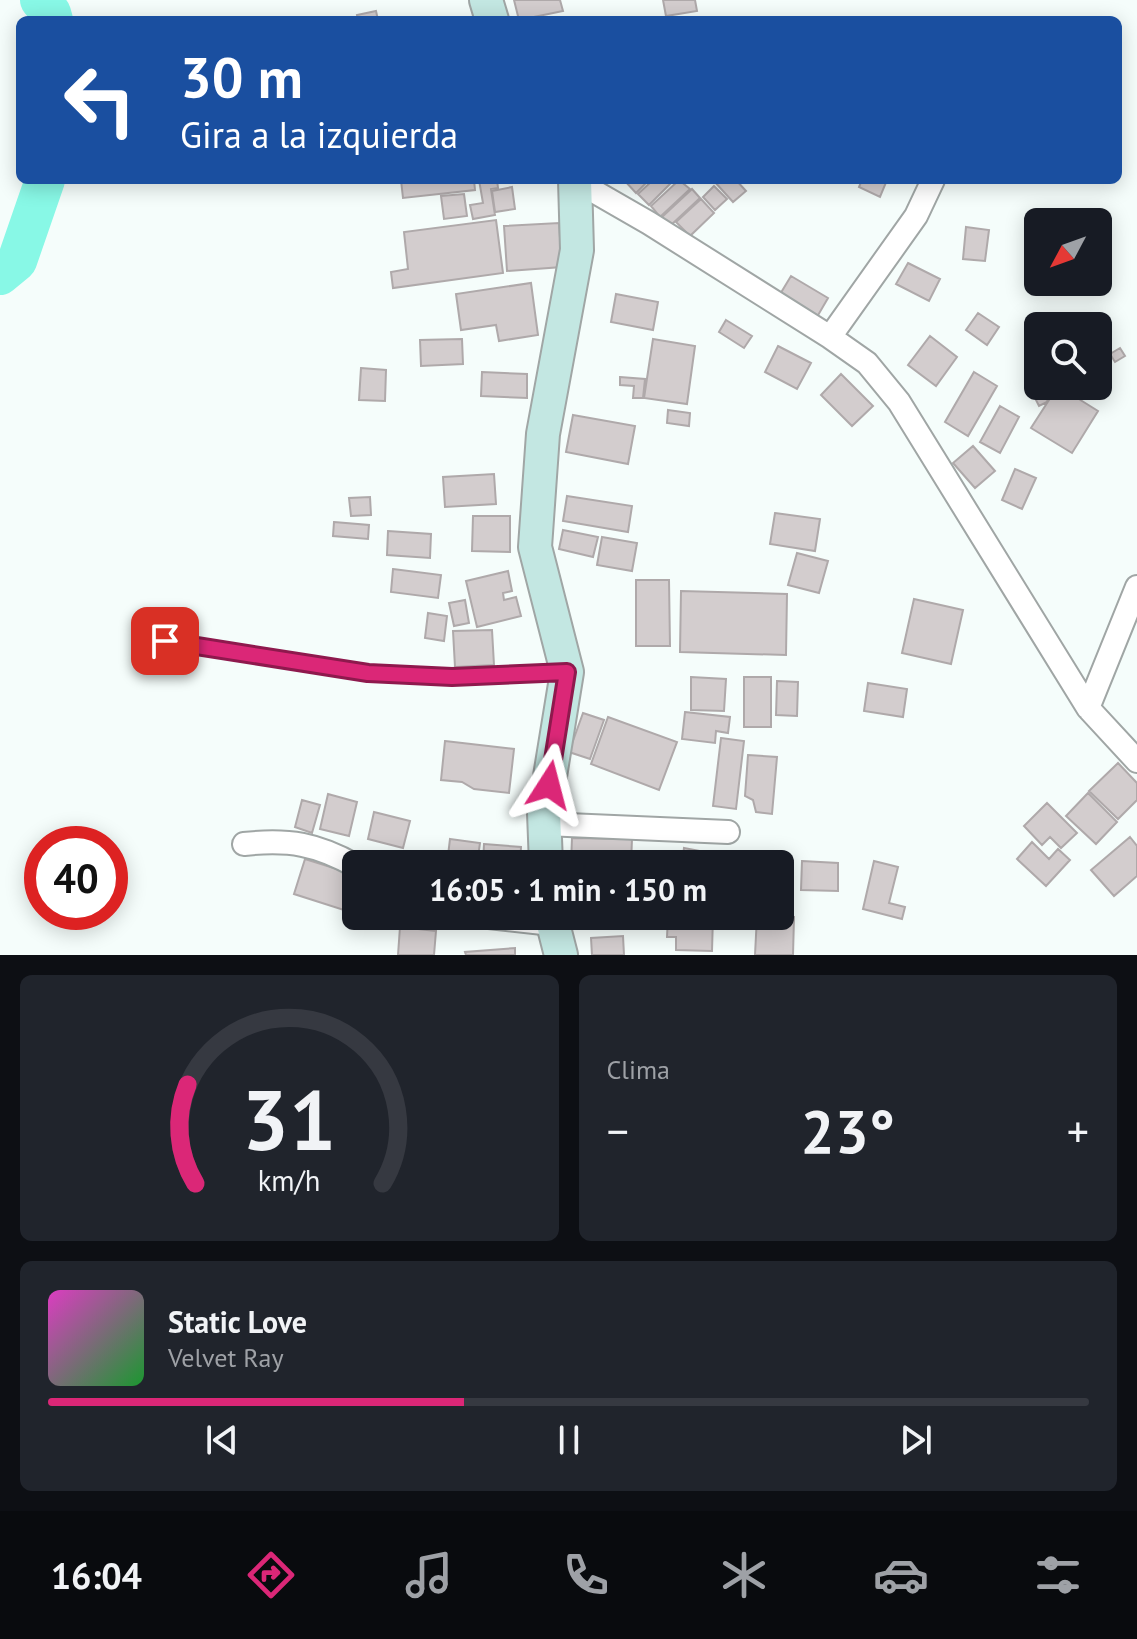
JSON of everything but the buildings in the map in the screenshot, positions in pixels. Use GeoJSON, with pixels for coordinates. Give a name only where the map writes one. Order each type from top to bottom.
{"type":"FeatureCollection","features":[{"type":"Feature","properties":{"kind":"street"},"geometry":{"type":"LineString","coordinates":[[546,850],[544,813],[567,672],[535,547],[543,434],[577,250],[575,184]]}},
{"type":"Feature","properties":{"kind":"street"},"geometry":{"type":"LineString","coordinates":[[580,184],[649,223],[867,363],[899,402],[1088,708],[1137,761]]}},
{"type":"Feature","properties":{"kind":"street"},"geometry":{"type":"LineString","coordinates":[[830,337],[916,216],[931,184]]}},
{"type":"Feature","properties":{"kind":"street"},"geometry":{"type":"LineString","coordinates":[[1088,708],[1137,587]]}},
{"type":"Feature","properties":{"kind":"street"},"geometry":{"type":"LineString","coordinates":[[545,824],[728,832]]}},
{"type":"Feature","properties":{"kind":"street"},"geometry":{"type":"LineString","coordinates":[[244,844],[279,840],[329,851],[342,858]]}},
{"type":"Feature","properties":{"kind":"street"},"geometry":{"type":"LineString","coordinates":[[554,930],[561,955]]}},
{"type":"Feature","properties":{"kind":"lane"},"geometry":{"type":"LineString","coordinates":[[165,641],[368,673],[452,677],[567,672]]}},
{"type":"Feature","properties":{"kind":"waterway"},"geometry":{"type":"LineString","coordinates":[[40,0],[52,16]]}},
{"type":"Feature","properties":{"kind":"waterway"},"geometry":{"type":"LineString","coordinates":[[0,275],[17,261],[44,184]]}},
{"type":"Feature","properties":{"kind":"route"},"geometry":{"type":"LineString","coordinates":[[165,641],[368,673],[452,677],[567,672],[549,785]]}}]}
